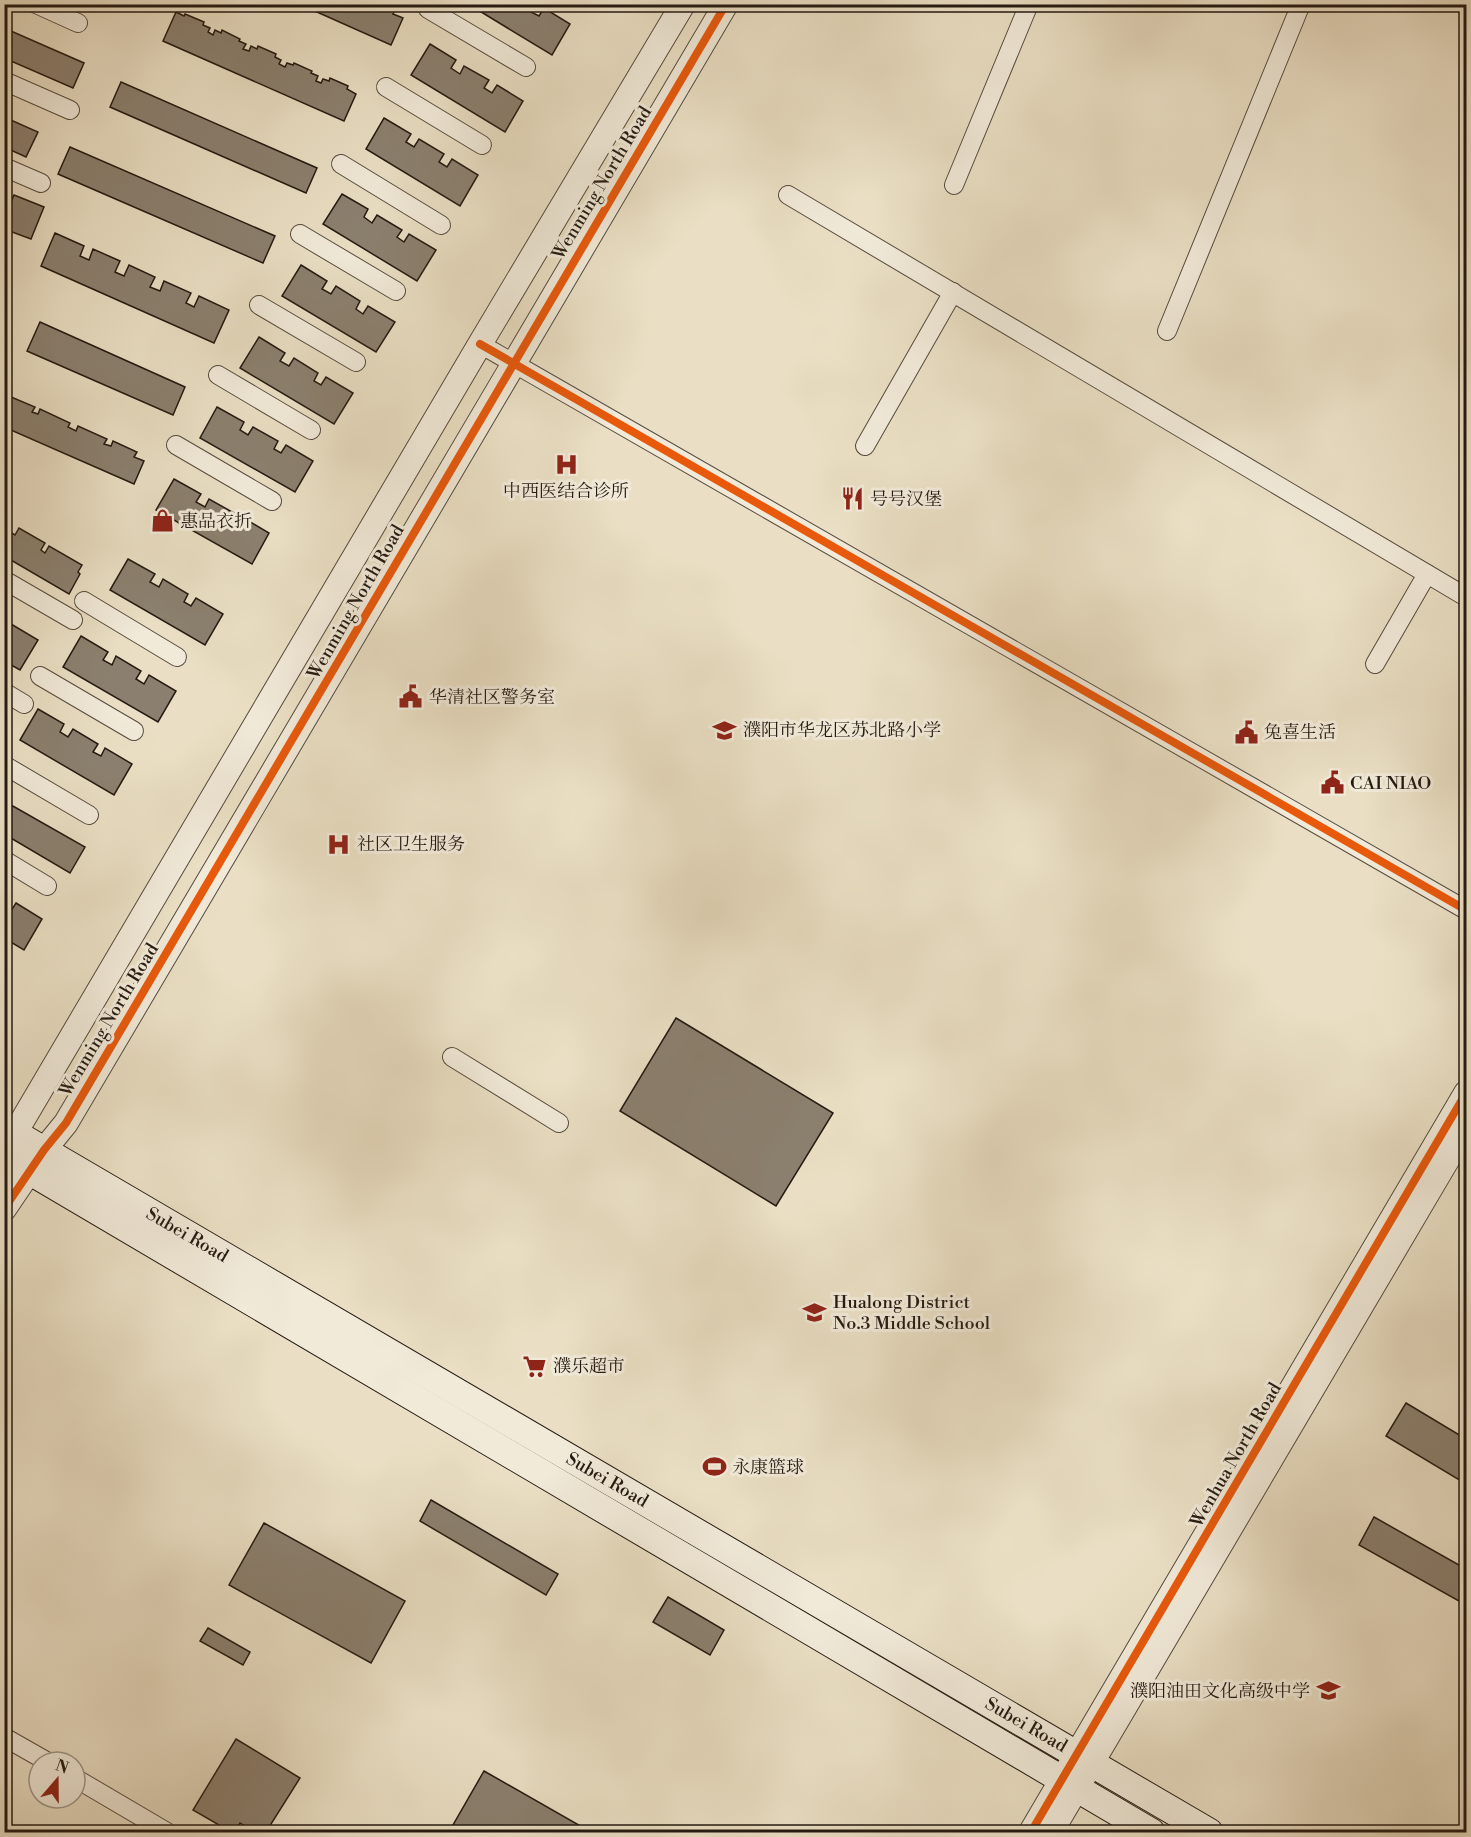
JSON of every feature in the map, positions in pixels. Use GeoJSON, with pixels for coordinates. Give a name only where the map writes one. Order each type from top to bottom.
{"type":"FeatureCollection","features":[{"type":"Feature","properties":{"kind":"main road","name":"Subei Road"},"geometry":{"type":"LineString","coordinates":[[7,1147],[37,1161],[1084,1759],[1209,1833]]}},
{"type":"Feature","properties":{"kind":"main road","name":"Subei Road"},"geometry":{"type":"LineString","coordinates":[[37,1161],[1150,1833]]}},
{"type":"Feature","properties":{"kind":"street"},"geometry":{"type":"LineString","coordinates":[[36,4],[78,23]]}},
{"type":"Feature","properties":{"kind":"street","name":"Wenming North Road"},"geometry":{"type":"LineString","coordinates":[[7,1147],[683,4]]}},
{"type":"Feature","properties":{"kind":"street","name":"Wenming North Road"},"geometry":{"type":"LineString","coordinates":[[4,1209],[72,1113],[726,4]]}},
{"type":"Feature","properties":{"kind":"street"},"geometry":{"type":"LineString","coordinates":[[954,185],[1029,4]]}},
{"type":"Feature","properties":{"kind":"street"},"geometry":{"type":"LineString","coordinates":[[1167,330],[1301,4]]}},
{"type":"Feature","properties":{"kind":"street"},"geometry":{"type":"LineString","coordinates":[[428,9],[526,67]]}},
{"type":"Feature","properties":{"kind":"street"},"geometry":{"type":"LineString","coordinates":[[4,81],[70,110]]}},
{"type":"Feature","properties":{"kind":"street"},"geometry":{"type":"LineString","coordinates":[[386,87],[482,145]]}},
{"type":"Feature","properties":{"kind":"street"},"geometry":{"type":"LineString","coordinates":[[341,164],[441,225]]}},
{"type":"Feature","properties":{"kind":"street"},"geometry":{"type":"LineString","coordinates":[[4,167],[41,183]]}},
{"type":"Feature","properties":{"kind":"street"},"geometry":{"type":"LineString","coordinates":[[788,195],[1467,597]]}},
{"type":"Feature","properties":{"kind":"street"},"geometry":{"type":"LineString","coordinates":[[300,234],[396,291]]}},
{"type":"Feature","properties":{"kind":"street"},"geometry":{"type":"LineString","coordinates":[[865,446],[953,292]]}},
{"type":"Feature","properties":{"kind":"street"},"geometry":{"type":"LineString","coordinates":[[259,304],[356,362]]}},
{"type":"Feature","properties":{"kind":"street"},"geometry":{"type":"LineString","coordinates":[[480,344],[1467,910]]}},
{"type":"Feature","properties":{"kind":"street"},"geometry":{"type":"LineString","coordinates":[[218,375],[311,430]]}},
{"type":"Feature","properties":{"kind":"street"},"geometry":{"type":"LineString","coordinates":[[176,445],[272,501]]}},
{"type":"Feature","properties":{"kind":"street"},"geometry":{"type":"LineString","coordinates":[[1375,664],[1427,574]]}},
{"type":"Feature","properties":{"kind":"street"},"geometry":{"type":"LineString","coordinates":[[4,580],[73,620]]}},
{"type":"Feature","properties":{"kind":"street"},"geometry":{"type":"LineString","coordinates":[[84,601],[177,657]]}},
{"type":"Feature","properties":{"kind":"street"},"geometry":{"type":"LineString","coordinates":[[40,676],[134,731]]}},
{"type":"Feature","properties":{"kind":"street"},"geometry":{"type":"LineString","coordinates":[[4,692],[24,704]]}},
{"type":"Feature","properties":{"kind":"street"},"geometry":{"type":"LineString","coordinates":[[4,765],[89,815]]}},
{"type":"Feature","properties":{"kind":"street"},"geometry":{"type":"LineString","coordinates":[[4,860],[47,886]]}},
{"type":"Feature","properties":{"kind":"street"},"geometry":{"type":"LineString","coordinates":[[452,1057],[558,1123]]}},
{"type":"Feature","properties":{"kind":"street","name":"Wenhua North Road"},"geometry":{"type":"LineString","coordinates":[[1031,1833],[1069,1785],[1467,1092]]}},
{"type":"Feature","properties":{"kind":"street","name":"Wenhua North Road"},"geometry":{"type":"LineString","coordinates":[[1084,1759],[1467,1128]]}},
{"type":"Feature","properties":{"kind":"street"},"geometry":{"type":"LineString","coordinates":[[4,1737],[27,1750]]}},
{"type":"Feature","properties":{"kind":"street"},"geometry":{"type":"LineString","coordinates":[[87,1785],[167,1833]]}},
{"type":"Feature","properties":{"kind":"street","name":"Wenhua North Road"},"geometry":{"type":"LineString","coordinates":[[1051,1833],[1069,1785]]}},
{"type":"Feature","properties":{"kind":"building"},"geometry":{"type":"Polygon","coordinates":[[[299,4],[362,4],[368,7],[369,4],[381,4],[395,10],[393,14],[403,18],[391,45],[299,4]]]}},
{"type":"Feature","properties":{"kind":"building"},"geometry":{"type":"Polygon","coordinates":[[[468,4],[536,4],[531,12],[539,16],[544,8],[570,24],[552,55],[468,4]]]}},
{"type":"Feature","properties":{"kind":"building"},"geometry":{"type":"Polygon","coordinates":[[[176,12],[204,22],[203,25],[210,28],[208,32],[213,35],[215,30],[221,33],[222,30],[240,39],[239,41],[246,44],[243,49],[249,51],[251,46],[257,49],[258,46],[276,54],[275,57],[281,60],[279,64],[285,67],[287,63],[293,65],[294,63],[312,71],[311,73],[318,76],[316,81],[321,83],[323,79],[329,81],[330,78],[348,86],[347,89],[356,94],[344,121],[163,41],[176,12]]]}},
{"type":"Feature","properties":{"kind":"building"},"geometry":{"type":"Polygon","coordinates":[[[4,28],[84,63],[73,88],[4,58],[4,28]]]}},
{"type":"Feature","properties":{"kind":"building"},"geometry":{"type":"Polygon","coordinates":[[[430,44],[456,60],[451,68],[460,74],[464,66],[489,80],[484,88],[492,93],[497,85],[523,101],[505,132],[411,75],[430,44]]]}},
{"type":"Feature","properties":{"kind":"building"},"geometry":{"type":"Polygon","coordinates":[[[121,82],[317,168],[306,193],[110,107],[121,82]]]}},
{"type":"Feature","properties":{"kind":"building"},"geometry":{"type":"Polygon","coordinates":[[[4,117],[38,132],[26,157],[4,147],[4,117]]]}},
{"type":"Feature","properties":{"kind":"building"},"geometry":{"type":"Polygon","coordinates":[[[384,118],[411,134],[406,142],[414,147],[419,139],[444,154],[439,162],[447,167],[452,159],[478,175],[460,206],[366,149],[384,118]]]}},
{"type":"Feature","properties":{"kind":"building"},"geometry":{"type":"Polygon","coordinates":[[[70,147],[275,236],[263,263],[58,174],[70,147]]]}},
{"type":"Feature","properties":{"kind":"building"},"geometry":{"type":"Polygon","coordinates":[[[342,194],[368,209],[364,217],[372,223],[377,215],[402,230],[397,237],[404,242],[409,234],[436,250],[417,281],[323,224],[342,194]]]}},
{"type":"Feature","properties":{"kind":"building"},"geometry":{"type":"Polygon","coordinates":[[[14,195],[44,207],[31,239],[4,229],[4,202],[10,204],[14,195]]]}},
{"type":"Feature","properties":{"kind":"building"},"geometry":{"type":"Polygon","coordinates":[[[55,233],[84,246],[80,256],[89,260],[93,249],[120,261],[115,272],[124,276],[129,265],[155,277],[150,287],[160,291],[164,281],[191,293],[186,303],[194,307],[199,296],[229,310],[214,343],[41,266],[55,233]]]}},
{"type":"Feature","properties":{"kind":"building"},"geometry":{"type":"Polygon","coordinates":[[[301,265],[327,281],[322,289],[331,294],[336,286],[360,301],[356,309],[363,314],[368,306],[395,322],[376,352],[282,296],[301,265]]]}},
{"type":"Feature","properties":{"kind":"building"},"geometry":{"type":"Polygon","coordinates":[[[40,322],[185,387],[173,415],[27,351],[40,322]]]}},
{"type":"Feature","properties":{"kind":"building"},"geometry":{"type":"Polygon","coordinates":[[[259,337],[285,353],[280,361],[289,366],[294,358],[318,373],[314,381],[321,385],[326,377],[353,393],[334,424],[240,368],[259,337]]]}},
{"type":"Feature","properties":{"kind":"building"},"geometry":{"type":"Polygon","coordinates":[[[4,394],[35,407],[32,412],[38,414],[40,409],[70,423],[68,427],[76,431],[78,426],[107,439],[104,444],[111,446],[113,441],[137,452],[134,457],[144,461],[134,484],[4,427],[4,394]]]}},
{"type":"Feature","properties":{"kind":"building"},"geometry":{"type":"Polygon","coordinates":[[[217,407],[244,422],[240,430],[248,435],[253,427],[278,441],[274,449],[281,453],[286,445],[313,461],[295,492],[200,438],[217,407]]]}},
{"type":"Feature","properties":{"kind":"building"},"geometry":{"type":"Polygon","coordinates":[[[174,479],[201,494],[196,502],[205,507],[209,499],[234,513],[230,522],[237,526],[242,517],[269,533],[252,564],[156,510],[174,479]]]}},
{"type":"Feature","properties":{"kind":"building"},"geometry":{"type":"Polygon","coordinates":[[[4,518],[10,521],[5,529],[15,535],[19,528],[45,543],[41,550],[45,553],[49,546],[82,565],[78,572],[80,574],[69,594],[4,556],[4,518]]]}},
{"type":"Feature","properties":{"kind":"building"},"geometry":{"type":"Polygon","coordinates":[[[128,559],[155,574],[150,582],[159,587],[163,579],[188,594],[184,602],[191,606],[196,598],[223,614],[205,645],[110,590],[128,559]]]}},
{"type":"Feature","properties":{"kind":"building"},"geometry":{"type":"Polygon","coordinates":[[[11,624],[38,640],[20,670],[4,661],[4,631],[7,632],[11,624]]]}},
{"type":"Feature","properties":{"kind":"building"},"geometry":{"type":"Polygon","coordinates":[[[81,636],[108,652],[103,660],[112,665],[116,656],[141,671],[136,679],[144,684],[149,675],[176,691],[158,722],[63,667],[81,636]]]}},
{"type":"Feature","properties":{"kind":"building"},"geometry":{"type":"Polygon","coordinates":[[[38,709],[64,724],[60,732],[68,737],[73,729],[98,744],[93,752],[101,756],[105,748],[132,764],[114,795],[20,740],[38,709]]]}},
{"type":"Feature","properties":{"kind":"building"},"geometry":{"type":"Polygon","coordinates":[[[4,801],[85,847],[70,873],[4,834],[4,801]]]}},
{"type":"Feature","properties":{"kind":"building"},"geometry":{"type":"Polygon","coordinates":[[[16,903],[42,919],[24,950],[4,938],[4,908],[11,911],[16,903]]]}},
{"type":"Feature","properties":{"kind":"building"},"geometry":{"type":"Polygon","coordinates":[[[676,1018],[833,1113],[776,1206],[620,1111],[676,1018]]]}},
{"type":"Feature","properties":{"kind":"building"},"geometry":{"type":"Polygon","coordinates":[[[1406,1403],[1466,1439],[1466,1484],[1386,1436],[1406,1403]]]}},
{"type":"Feature","properties":{"kind":"building"},"geometry":{"type":"Polygon","coordinates":[[[431,1500],[558,1574],[546,1595],[420,1521],[431,1500]]]}},
{"type":"Feature","properties":{"kind":"building"},"geometry":{"type":"Polygon","coordinates":[[[1374,1517],[1466,1569],[1466,1605],[1359,1545],[1374,1517]]]}},
{"type":"Feature","properties":{"kind":"building"},"geometry":{"type":"Polygon","coordinates":[[[264,1523],[405,1601],[371,1663],[229,1585],[264,1523]]]}},
{"type":"Feature","properties":{"kind":"building"},"geometry":{"type":"Polygon","coordinates":[[[668,1597],[724,1630],[710,1655],[653,1622],[668,1597]]]}},
{"type":"Feature","properties":{"kind":"building"},"geometry":{"type":"Polygon","coordinates":[[[208,1628],[250,1652],[243,1665],[200,1641],[208,1628]]]}},
{"type":"Feature","properties":{"kind":"building"},"geometry":{"type":"Polygon","coordinates":[[[236,1739],[300,1778],[266,1832],[255,1832],[240,1823],[235,1832],[231,1832],[193,1810],[236,1739]]]}},
{"type":"Feature","properties":{"kind":"building"},"geometry":{"type":"Polygon","coordinates":[[[484,1771],[591,1832],[466,1832],[453,1825],[484,1771]]]}},
{"type":"Feature","properties":{"kind":"cycle path"},"geometry":{"type":"LineString","coordinates":[[4,1209],[44,1150],[66,1123],[726,4]]}},
{"type":"Feature","properties":{"kind":"cycle path"},"geometry":{"type":"LineString","coordinates":[[480,344],[1466,910]]}},
{"type":"Feature","properties":{"kind":"cycle path"},"geometry":{"type":"LineString","coordinates":[[1031,1832],[1466,1093]]}},
{"type":"Feature","properties":{"kind":"place","name":"中西医结合诊所"},"geometry":{"type":"Point","coordinates":[566,465]}},
{"type":"Feature","properties":{"kind":"place","name":"号号汉堡"},"geometry":{"type":"Point","coordinates":[852,499]}},
{"type":"Feature","properties":{"kind":"place","name":"惠品衣折"},"geometry":{"type":"Point","coordinates":[162,521]}},
{"type":"Feature","properties":{"kind":"place","name":"华清社区警务室"},"geometry":{"type":"Point","coordinates":[411,697]}},
{"type":"Feature","properties":{"kind":"place","name":"濮阳市华龙区苏北路小学"},"geometry":{"type":"Point","coordinates":[725,730]}},
{"type":"Feature","properties":{"kind":"place","name":"兔喜生活"},"geometry":{"type":"Point","coordinates":[1246,732]}},
{"type":"Feature","properties":{"kind":"place","name":"CAI NIAO"},"geometry":{"type":"Point","coordinates":[1332,783]}},
{"type":"Feature","properties":{"kind":"place","name":"社区卫生服务"},"geometry":{"type":"Point","coordinates":[339,844]}},
{"type":"Feature","properties":{"kind":"place","name":"Hualong District No.3 Middle School"},"geometry":{"type":"Point","coordinates":[815,1312]}},
{"type":"Feature","properties":{"kind":"place","name":"濮乐超市"},"geometry":{"type":"Point","coordinates":[535,1366]}},
{"type":"Feature","properties":{"kind":"place","name":"永康篮球"},"geometry":{"type":"Point","coordinates":[714,1467]}},
{"type":"Feature","properties":{"kind":"place","name":"濮阳油田文化高级中学"},"geometry":{"type":"Point","coordinates":[1328,1691]}}]}
